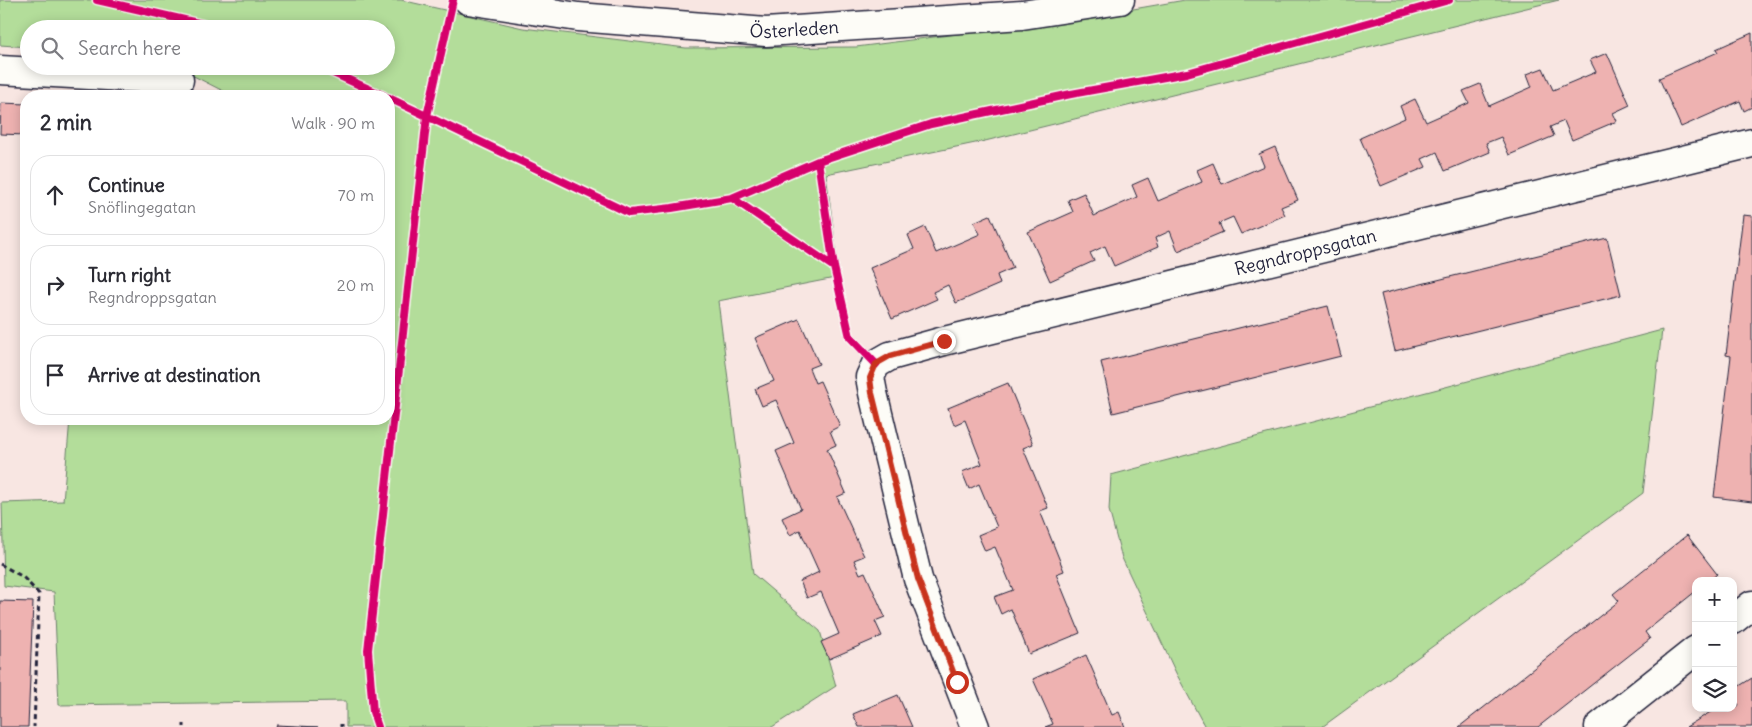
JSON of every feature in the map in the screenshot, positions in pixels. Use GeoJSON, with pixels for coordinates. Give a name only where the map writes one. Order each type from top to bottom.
{"type":"FeatureCollection","features":[{"type":"Feature","properties":{"kind":"street","name":"Österleden"},"geometry":{"type":"LineString","coordinates":[[468,0],[578,17],[766,32],[1022,15],[1120,0]]}},
{"type":"Feature","properties":{"kind":"street"},"geometry":{"type":"LineString","coordinates":[[0,70],[20,71]]}},
{"type":"Feature","properties":{"kind":"street"},"geometry":{"type":"LineString","coordinates":[[90,75],[179,80]]}},
{"type":"Feature","properties":{"kind":"street","name":"Regndroppsgatan"},"geometry":{"type":"LineString","coordinates":[[976,727],[918,579],[872,393],[870,378],[876,364],[890,356],[907,351],[1752,143]]}},
{"type":"Feature","properties":{"kind":"street"},"geometry":{"type":"LineString","coordinates":[[1737,617],[1752,605]]}},
{"type":"Feature","properties":{"kind":"street"},"geometry":{"type":"LineString","coordinates":[[1599,727],[1692,653]]}},
{"type":"Feature","properties":{"kind":"path"},"geometry":{"type":"LineString","coordinates":[[0,564],[22,577],[39,594],[34,727]]}},
{"type":"Feature","properties":{"kind":"green space"},"geometry":{"type":"Polygon","coordinates":[[[0,0],[401,0],[523,28],[686,48],[856,47],[1082,18],[1185,0],[1559,0],[985,141],[826,174],[840,277],[718,301],[753,574],[820,631],[836,686],[772,727],[346,727],[346,701],[59,705],[54,592],[4,586],[2,503],[63,501],[69,425],[395,425],[395,90],[221,90],[192,75],[395,75],[395,20],[20,20],[20,46],[0,45],[0,0]]]}},
{"type":"Feature","properties":{"kind":"green space"},"geometry":{"type":"Polygon","coordinates":[[[1662,330],[1643,493],[1322,727],[1205,727],[1176,673],[1122,558],[1109,510],[1111,475],[1662,330]]]}},
{"type":"Feature","properties":{"kind":"building"},"geometry":{"type":"Polygon","coordinates":[[[1752,33],[1752,107],[1744,111],[1740,101],[1681,127],[1659,78],[1718,52],[1716,49],[1752,33]]]}},
{"type":"Feature","properties":{"kind":"building"},"geometry":{"type":"Polygon","coordinates":[[[1607,53],[1630,105],[1613,113],[1617,121],[1572,140],[1564,121],[1550,127],[1554,136],[1509,155],[1501,137],[1486,143],[1490,152],[1445,171],[1437,152],[1422,159],[1426,167],[1381,186],[1360,138],[1405,118],[1400,106],[1415,99],[1426,122],[1469,103],[1463,91],[1480,84],[1489,106],[1532,87],[1527,74],[1543,68],[1553,90],[1596,72],[1590,60],[1607,53]]]}},
{"type":"Feature","properties":{"kind":"building"},"geometry":{"type":"Polygon","coordinates":[[[1,103],[20,104],[20,135],[0,134],[1,103]]]}},
{"type":"Feature","properties":{"kind":"building"},"geometry":{"type":"Polygon","coordinates":[[[1275,147],[1298,200],[1281,207],[1285,215],[1241,234],[1233,217],[1219,223],[1223,232],[1178,251],[1170,231],[1155,238],[1158,247],[1114,266],[1105,246],[1090,253],[1094,261],[1050,281],[1028,232],[1073,212],[1068,200],[1084,193],[1094,216],[1137,197],[1132,185],[1148,178],[1158,201],[1202,182],[1197,170],[1213,163],[1222,184],[1264,166],[1259,154],[1275,147]]]}},
{"type":"Feature","properties":{"kind":"building"},"geometry":{"type":"Polygon","coordinates":[[[990,215],[1013,268],[997,275],[1000,284],[956,303],[948,285],[933,292],[937,299],[892,319],[870,268],[914,249],[908,235],[925,227],[936,253],[980,234],[974,222],[990,215]]]}},
{"type":"Feature","properties":{"kind":"building"},"geometry":{"type":"Polygon","coordinates":[[[1743,215],[1752,216],[1752,502],[1714,497],[1731,356],[1726,355],[1743,215]]]}},
{"type":"Feature","properties":{"kind":"building"},"geometry":{"type":"Polygon","coordinates":[[[1607,238],[1621,295],[1395,351],[1381,294],[1607,238]]]}},
{"type":"Feature","properties":{"kind":"building"},"geometry":{"type":"Polygon","coordinates":[[[1328,306],[1341,356],[1113,413],[1101,362],[1328,306]]]}},
{"type":"Feature","properties":{"kind":"building"},"geometry":{"type":"Polygon","coordinates":[[[799,319],[819,364],[809,368],[815,383],[820,381],[840,426],[830,431],[836,445],[827,449],[846,493],[837,497],[864,556],[854,560],[860,574],[865,572],[885,617],[875,621],[882,636],[829,659],[821,642],[839,634],[821,592],[807,598],[800,581],[819,572],[800,530],[790,535],[782,518],[801,509],[776,451],[794,443],[776,400],[762,406],[755,389],[774,381],[755,338],[799,319]]]}},
{"type":"Feature","properties":{"kind":"building"},"geometry":{"type":"Polygon","coordinates":[[[1008,383],[1033,444],[1023,448],[1048,508],[1040,511],[1064,571],[1056,574],[1080,633],[1029,654],[1011,609],[1001,614],[994,597],[1013,590],[995,547],[985,551],[978,535],[997,527],[979,484],[969,489],[962,472],[982,464],[965,420],[954,425],[948,408],[1008,383]]]}},
{"type":"Feature","properties":{"kind":"building"},"geometry":{"type":"Polygon","coordinates":[[[1687,535],[1717,574],[1714,577],[1692,577],[1692,594],[1645,632],[1650,639],[1538,727],[1459,727],[1619,601],[1613,594],[1687,535]]]}},
{"type":"Feature","properties":{"kind":"building"},"geometry":{"type":"Polygon","coordinates":[[[0,601],[33,602],[28,727],[0,727],[0,601]]]}},
{"type":"Feature","properties":{"kind":"building"},"geometry":{"type":"Polygon","coordinates":[[[1086,655],[1112,715],[1119,712],[1125,727],[1045,727],[1053,724],[1033,679],[1086,655]]]}},
{"type":"Feature","properties":{"kind":"building"},"geometry":{"type":"Polygon","coordinates":[[[1752,678],[1752,727],[1686,727],[1710,712],[1737,712],[1737,706],[1739,705],[1737,702],[1737,687],[1752,678]]]}},
{"type":"Feature","properties":{"kind":"building"},"geometry":{"type":"Polygon","coordinates":[[[898,695],[912,727],[859,727],[853,714],[898,695]]]}},
{"type":"Feature","properties":{"kind":"building"},"geometry":{"type":"Polygon","coordinates":[[[277,725],[318,727],[276,727],[277,725]]]}},
{"type":"Feature","properties":{"kind":"cycle path"},"geometry":{"type":"LineString","coordinates":[[97,0],[185,20]]}},
{"type":"Feature","properties":{"kind":"cycle path"},"geometry":{"type":"LineString","coordinates":[[395,406],[427,116],[453,0]]}},
{"type":"Feature","properties":{"kind":"cycle path"},"geometry":{"type":"LineString","coordinates":[[395,101],[629,213],[732,198],[818,161],[931,124],[1071,94],[1187,73],[1449,0]]}},
{"type":"Feature","properties":{"kind":"cycle path"},"geometry":{"type":"LineString","coordinates":[[338,75],[371,90]]}},
{"type":"Feature","properties":{"kind":"cycle path"},"geometry":{"type":"LineString","coordinates":[[818,161],[834,267],[850,337],[876,364]]}},
{"type":"Feature","properties":{"kind":"cycle path"},"geometry":{"type":"LineString","coordinates":[[732,198],[834,267]]}},
{"type":"Feature","properties":{"kind":"cycle path"},"geometry":{"type":"LineString","coordinates":[[378,727],[373,712],[368,650],[393,425]]}},
{"type":"Feature","properties":{"kind":"route"},"geometry":{"type":"LineString","coordinates":[[944,341],[890,356],[876,364],[870,378],[872,393],[918,579],[957,682]]}}]}
